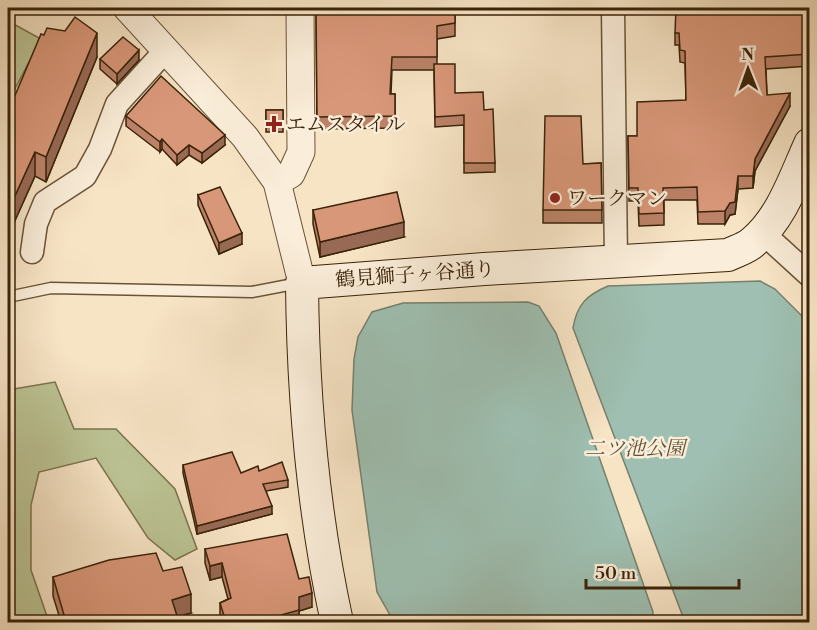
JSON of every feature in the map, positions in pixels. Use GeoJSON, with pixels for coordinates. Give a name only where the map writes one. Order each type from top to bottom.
{"type":"FeatureCollection","features":[{"type":"Feature","properties":{"kind":"main road","name":"鶴見獅子ヶ谷通り"},"geometry":{"type":"LineString","coordinates":[[302,283],[483,269],[728,255],[752,243],[763,233],[782,206],[810,144]]}},
{"type":"Feature","properties":{"kind":"main road"},"geometry":{"type":"LineString","coordinates":[[302,283],[303,369],[323,559],[337,622]]}},
{"type":"Feature","properties":{"kind":"street"},"geometry":{"type":"LineString","coordinates":[[127,8],[245,137],[277,182],[302,283]]}},
{"type":"Feature","properties":{"kind":"street"},"geometry":{"type":"LineString","coordinates":[[277,182],[291,174],[301,152],[300,8]]}},
{"type":"Feature","properties":{"kind":"street"},"geometry":{"type":"LineString","coordinates":[[613,8],[616,262]]}},
{"type":"Feature","properties":{"kind":"street"},"geometry":{"type":"LineString","coordinates":[[32,252],[36,224],[45,202],[85,176],[100,149],[117,104],[166,50]]}},
{"type":"Feature","properties":{"kind":"street"},"geometry":{"type":"LineString","coordinates":[[763,233],[810,276]]}},
{"type":"Feature","properties":{"kind":"lane"},"geometry":{"type":"LineString","coordinates":[[8,297],[51,288],[252,292],[302,283]]}},
{"type":"Feature","properties":{"kind":"green space"},"geometry":{"type":"Polygon","coordinates":[[[8,21],[41,39],[8,102],[8,21]]]}},
{"type":"Feature","properties":{"kind":"green space"},"geometry":{"type":"Polygon","coordinates":[[[55,382],[74,429],[116,429],[175,489],[197,549],[175,560],[148,538],[96,458],[39,472],[31,505],[31,570],[49,622],[8,622],[8,390],[55,382]]]}},
{"type":"Feature","properties":{"kind":"shaded area"},"geometry":{"type":"Polygon","coordinates":[[[760,281],[775,289],[809,323],[809,622],[685,622],[573,328],[577,313],[584,301],[608,286],[760,281]]]}},
{"type":"Feature","properties":{"kind":"shaded area"},"geometry":{"type":"Polygon","coordinates":[[[528,302],[539,306],[556,333],[653,612],[651,622],[394,622],[377,592],[352,410],[354,359],[358,337],[372,312],[403,303],[528,302]]]}},
{"type":"Feature","properties":{"kind":"building"},"geometry":{"type":"Polygon","coordinates":[[[316,8],[455,8],[455,23],[437,26],[437,57],[392,57],[390,94],[395,94],[395,116],[317,117],[316,8]]]}},
{"type":"Feature","properties":{"kind":"building"},"geometry":{"type":"Polygon","coordinates":[[[676,8],[810,8],[810,29],[808,29],[810,54],[765,57],[767,95],[790,93],[755,159],[753,176],[738,176],[735,202],[730,203],[725,211],[698,212],[697,187],[663,188],[664,213],[639,214],[638,188],[629,188],[628,136],[637,136],[637,102],[686,100],[685,51],[680,50],[679,33],[675,33],[676,8]]]}},
{"type":"Feature","properties":{"kind":"building"},"geometry":{"type":"Polygon","coordinates":[[[75,17],[97,33],[46,157],[35,152],[8,211],[8,112],[41,34],[44,35],[47,28],[65,31],[75,17]]]}},
{"type":"Feature","properties":{"kind":"building"},"geometry":{"type":"Polygon","coordinates":[[[123,37],[139,50],[117,74],[100,59],[123,37]]]}},
{"type":"Feature","properties":{"kind":"building"},"geometry":{"type":"Polygon","coordinates":[[[434,64],[455,64],[455,93],[483,92],[484,110],[493,109],[495,163],[464,163],[464,115],[435,117],[434,64]]]}},
{"type":"Feature","properties":{"kind":"building"},"geometry":{"type":"Polygon","coordinates":[[[161,76],[225,135],[202,153],[189,145],[177,155],[162,139],[160,142],[126,116],[161,76]]]}},
{"type":"Feature","properties":{"kind":"building"},"geometry":{"type":"Polygon","coordinates":[[[266,110],[283,110],[283,127],[266,127],[266,110]]]}},
{"type":"Feature","properties":{"kind":"building"},"geometry":{"type":"Polygon","coordinates":[[[545,116],[581,116],[583,164],[601,163],[602,210],[543,210],[545,116]]]}},
{"type":"Feature","properties":{"kind":"building"},"geometry":{"type":"Polygon","coordinates":[[[220,187],[242,233],[219,243],[198,195],[220,187]]]}},
{"type":"Feature","properties":{"kind":"building"},"geometry":{"type":"Polygon","coordinates":[[[397,192],[404,222],[320,242],[313,210],[397,192]]]}},
{"type":"Feature","properties":{"kind":"building"},"geometry":{"type":"Polygon","coordinates":[[[232,452],[241,473],[258,466],[259,471],[282,462],[288,480],[263,484],[272,506],[197,526],[183,465],[232,452]]]}},
{"type":"Feature","properties":{"kind":"building"},"geometry":{"type":"Polygon","coordinates":[[[287,534],[299,579],[309,577],[312,593],[299,597],[299,610],[281,615],[281,619],[226,622],[220,603],[231,598],[222,563],[210,566],[205,549],[287,534]]]}},
{"type":"Feature","properties":{"kind":"building"},"geometry":{"type":"Polygon","coordinates":[[[156,553],[163,571],[182,567],[191,594],[172,600],[179,622],[66,622],[53,577],[109,560],[156,553]]]}},
{"type":"Feature","properties":{"kind":"place","name":"エムスタイル"},"geometry":{"type":"Point","coordinates":[274,124]}},
{"type":"Feature","properties":{"kind":"place","name":"ワークマン"},"geometry":{"type":"Point","coordinates":[555,198]}},
{"type":"Feature","properties":{"kind":"park label","name":"二ツ池公園"},"geometry":{"type":"Point","coordinates":[635,448]}}]}
